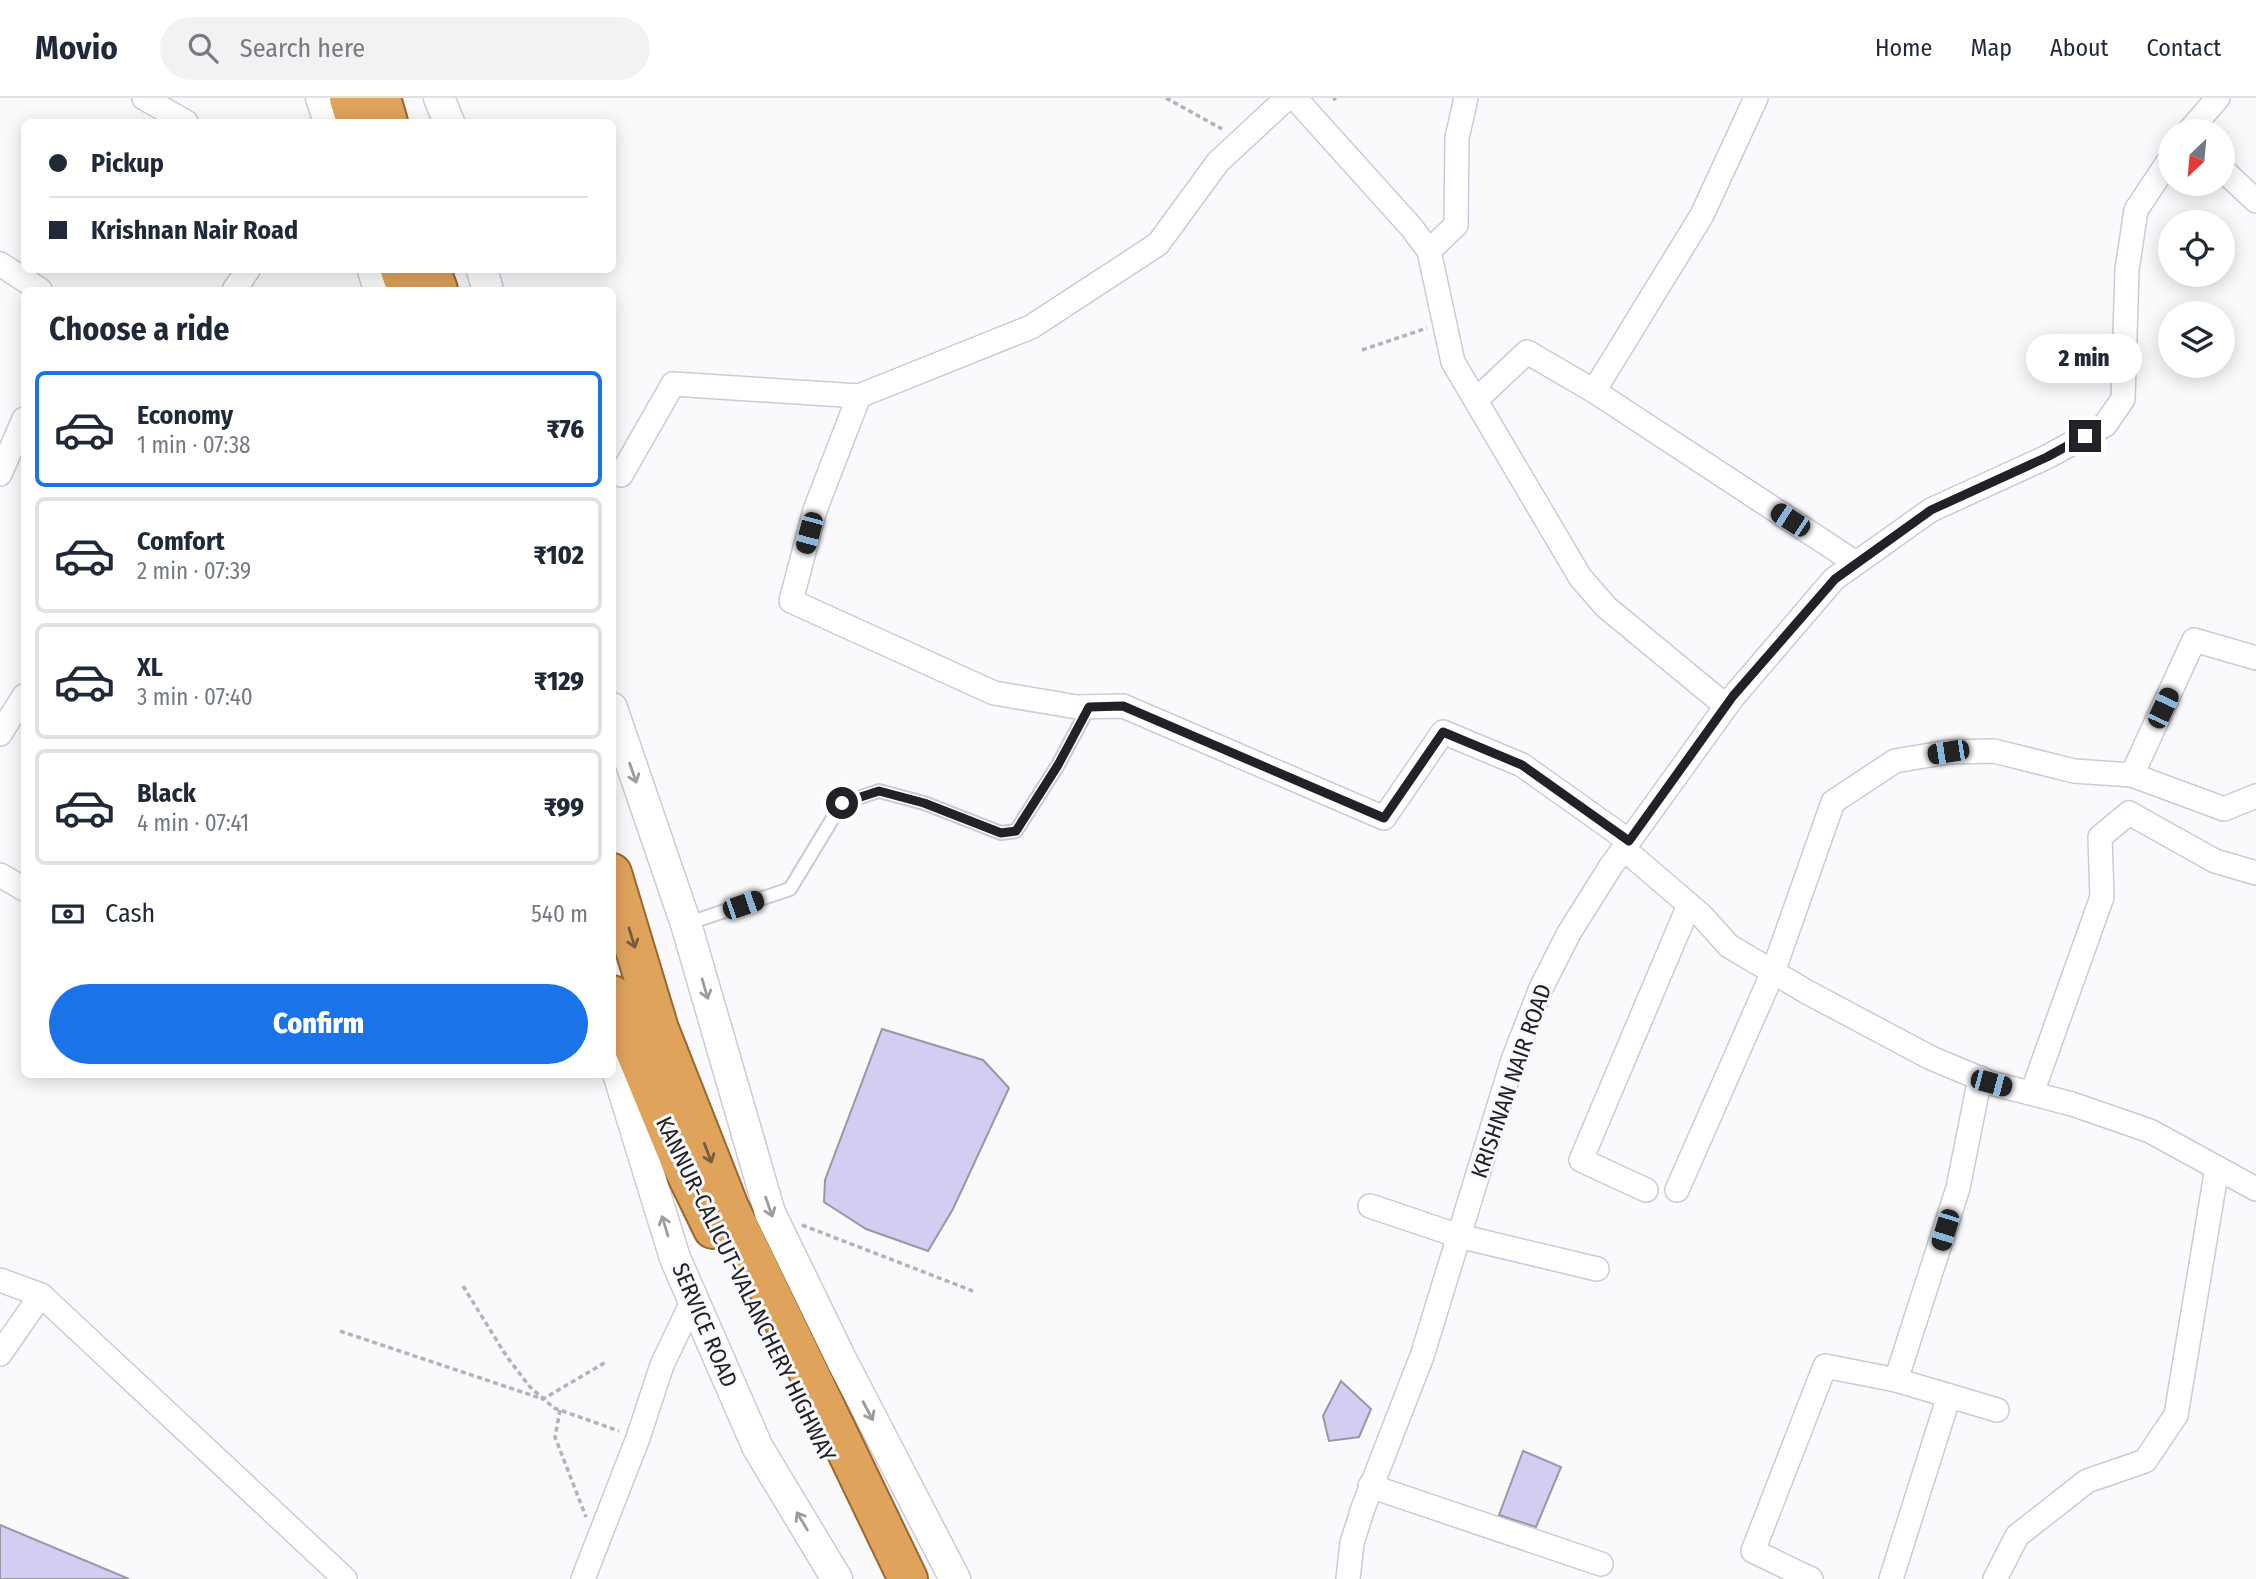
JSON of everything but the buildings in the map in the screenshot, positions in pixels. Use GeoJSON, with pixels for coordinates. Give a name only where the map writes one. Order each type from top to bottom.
{"type":"FeatureCollection","features":[{"type":"Feature","properties":{"kind":"highway"},"geometry":{"type":"LineString","coordinates":[[349,98],[355,119]]}},
{"type":"Feature","properties":{"kind":"highway"},"geometry":{"type":"LineString","coordinates":[[381,98],[387,119]]}},
{"type":"Feature","properties":{"kind":"highway"},"geometry":{"type":"LineString","coordinates":[[616,886],[659,1029],[729,1208],[908,1579]]}},
{"type":"Feature","properties":{"kind":"highway","name":"KANNUR-CALICUT-VALANCHERY HIGHWAY"},"geometry":{"type":"LineString","coordinates":[[616,1005],[682,1165],[776,1362],[839,1480],[887,1579]]}},
{"type":"Feature","properties":{"kind":"street"},"geometry":{"type":"LineString","coordinates":[[145,98],[181,119]]}},
{"type":"Feature","properties":{"kind":"street"},"geometry":{"type":"LineString","coordinates":[[321,98],[328,119]]}},
{"type":"Feature","properties":{"kind":"street"},"geometry":{"type":"LineString","coordinates":[[439,98],[448,119]]}},
{"type":"Feature","properties":{"kind":"street"},"geometry":{"type":"LineString","coordinates":[[616,472],[621,474],[673,384],[859,396],[1031,327],[1158,244],[1218,162],[1287,98]]}},
{"type":"Feature","properties":{"kind":"street"},"geometry":{"type":"LineString","coordinates":[[1294,98],[1412,228],[1429,251],[1453,362],[1580,577],[1606,607],[1726,706]]}},
{"type":"Feature","properties":{"kind":"street"},"geometry":{"type":"LineString","coordinates":[[1429,251],[1456,225],[1457,138],[1466,98]]}},
{"type":"Feature","properties":{"kind":"street"},"geometry":{"type":"LineString","coordinates":[[1594,391],[1702,215],[1756,98]]}},
{"type":"Feature","properties":{"kind":"street"},"geometry":{"type":"LineString","coordinates":[[2200,119],[2218,98]]}},
{"type":"Feature","properties":{"kind":"street","name":"KRISHNAN NAIR ROAD"},"geometry":{"type":"LineString","coordinates":[[1348,1579],[1352,1542],[1370,1486],[1422,1356],[1513,1060],[1541,988],[1569,933],[1626,845],[1726,706],[1835,579],[1931,510],[2047,457],[2105,425],[2123,399],[2127,270],[2136,210],[2158,177]]}},
{"type":"Feature","properties":{"kind":"street"},"geometry":{"type":"LineString","coordinates":[[2235,181],[2256,201]]}},
{"type":"Feature","properties":{"kind":"street"},"geometry":{"type":"LineString","coordinates":[[0,264],[35,287]]}},
{"type":"Feature","properties":{"kind":"street"},"geometry":{"type":"LineString","coordinates":[[1476,400],[1528,352],[1594,391],[1856,564]]}},
{"type":"Feature","properties":{"kind":"street"},"geometry":{"type":"LineString","coordinates":[[859,396],[815,510],[791,601],[995,692],[1089,707],[1123,706],[1384,818],[1443,732],[1522,765],[1626,845],[1729,946],[1773,972],[1931,1058],[1980,1078],[2150,1131],[2256,1189]]}},
{"type":"Feature","properties":{"kind":"street"},"geometry":{"type":"LineString","coordinates":[[0,474],[21,426]]}},
{"type":"Feature","properties":{"kind":"street"},"geometry":{"type":"LineString","coordinates":[[2132,775],[2194,640],[2256,659]]}},
{"type":"Feature","properties":{"kind":"street"},"geometry":{"type":"LineString","coordinates":[[0,734],[21,701]]}},
{"type":"Feature","properties":{"kind":"street"},"geometry":{"type":"LineString","coordinates":[[616,720],[686,924],[770,1213],[842,1361],[955,1579]]}},
{"type":"Feature","properties":{"kind":"street"},"geometry":{"type":"LineString","coordinates":[[1677,1190],[1773,972],[1833,802],[1895,761],[1948,752],[1994,751],[2074,771],[2132,775],[2224,809],[2256,796]]}},
{"type":"Feature","properties":{"kind":"street"},"geometry":{"type":"LineString","coordinates":[[2032,1093],[2102,897],[2100,837],[2129,813],[2216,860],[2256,873]]}},
{"type":"Feature","properties":{"kind":"street"},"geometry":{"type":"LineString","coordinates":[[0,875],[21,887]]}},
{"type":"Feature","properties":{"kind":"street"},"geometry":{"type":"LineString","coordinates":[[1646,1190],[1581,1160],[1689,905]]}},
{"type":"Feature","properties":{"kind":"street","name":"SERVICE ROAD"},"geometry":{"type":"LineString","coordinates":[[616,1067],[675,1258],[693,1300],[758,1448],[837,1579]]}},
{"type":"Feature","properties":{"kind":"street"},"geometry":{"type":"LineString","coordinates":[[1896,1380],[1958,1188],[1980,1078]]}},
{"type":"Feature","properties":{"kind":"street"},"geometry":{"type":"LineString","coordinates":[[1995,1579],[2017,1536],[2087,1481],[2145,1461],[2176,1415],[2217,1168]]}},
{"type":"Feature","properties":{"kind":"street"},"geometry":{"type":"LineString","coordinates":[[1370,1206],[1458,1236],[1597,1269]]}},
{"type":"Feature","properties":{"kind":"street"},"geometry":{"type":"LineString","coordinates":[[0,1280],[41,1295],[345,1579]]}},
{"type":"Feature","properties":{"kind":"street"},"geometry":{"type":"LineString","coordinates":[[0,1354],[41,1295]]}},
{"type":"Feature","properties":{"kind":"street"},"geometry":{"type":"LineString","coordinates":[[583,1579],[638,1438],[662,1366],[693,1300]]}},
{"type":"Feature","properties":{"kind":"street"},"geometry":{"type":"LineString","coordinates":[[1811,1579],[1753,1551],[1825,1366],[1896,1380],[1997,1410]]}},
{"type":"Feature","properties":{"kind":"street"},"geometry":{"type":"LineString","coordinates":[[1891,1579],[1949,1396]]}},
{"type":"Feature","properties":{"kind":"street"},"geometry":{"type":"LineString","coordinates":[[1370,1486],[1601,1564]]}},
{"type":"Feature","properties":{"kind":"lane"},"geometry":{"type":"LineString","coordinates":[[686,924],[790,889],[842,803],[879,791],[924,803],[1001,833],[1016,831],[1058,765],[1089,707]]}},
{"type":"Feature","properties":{"kind":"path"},"geometry":{"type":"LineString","coordinates":[[1166,98],[1221,129],[1235,130]]}},
{"type":"Feature","properties":{"kind":"path"},"geometry":{"type":"LineString","coordinates":[[1362,350],[1444,322]]}},
{"type":"Feature","properties":{"kind":"path"},"geometry":{"type":"LineString","coordinates":[[770,1213],[974,1291]]}},
{"type":"Feature","properties":{"kind":"path"},"geometry":{"type":"LineString","coordinates":[[463,1286],[507,1357],[543,1399]]}},
{"type":"Feature","properties":{"kind":"path"},"geometry":{"type":"LineString","coordinates":[[341,1331],[543,1399],[560,1410],[638,1438]]}},
{"type":"Feature","properties":{"kind":"path"},"geometry":{"type":"LineString","coordinates":[[543,1399],[606,1362]]}},
{"type":"Feature","properties":{"kind":"path"},"geometry":{"type":"LineString","coordinates":[[560,1410],[555,1437],[584,1514],[601,1535]]}},
{"type":"Feature","properties":{"kind":"route"},"geometry":{"type":"LineString","coordinates":[[842,803],[879,791],[924,803],[1001,833],[1016,831],[1058,765],[1089,707],[1123,706],[1384,818],[1443,732],[1522,765],[1629,841],[1733,696],[1835,579],[1931,510],[2047,457],[2085,436]]}}]}
